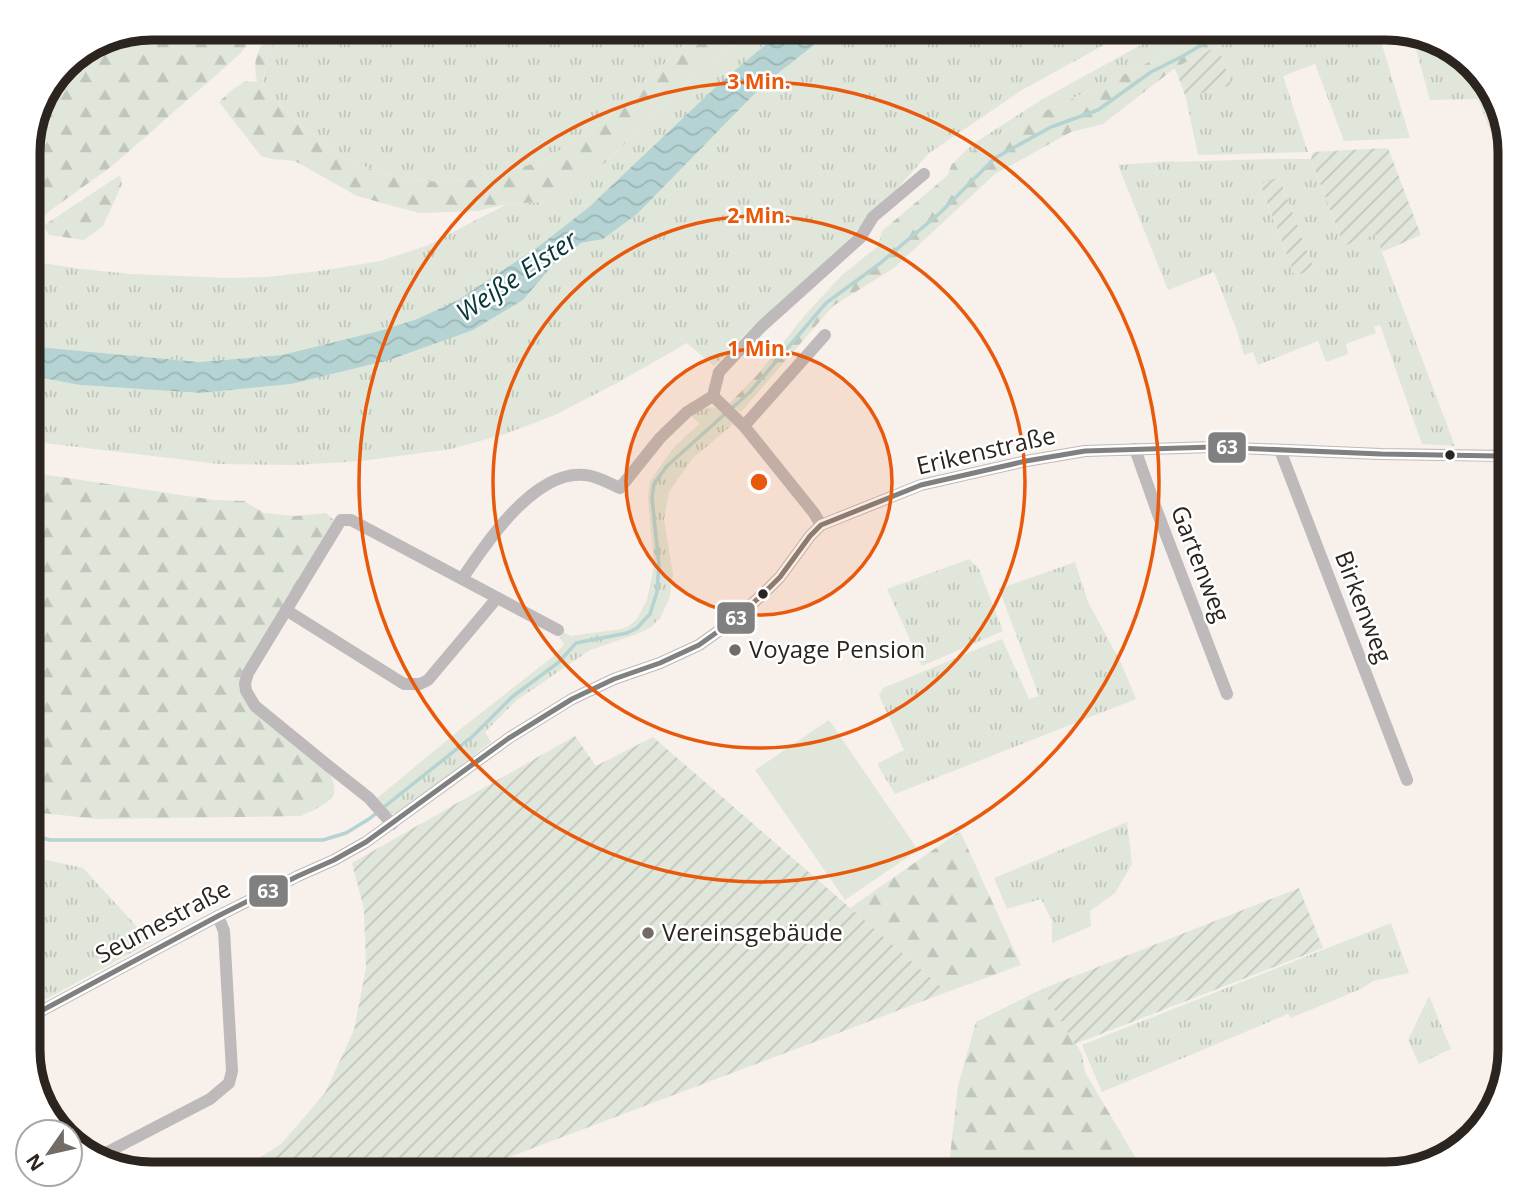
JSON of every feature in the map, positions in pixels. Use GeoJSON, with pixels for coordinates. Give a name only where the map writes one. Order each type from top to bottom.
{"type":"FeatureCollection","features":[{"type":"Feature","properties":{"kind":"street"},"geometry":{"type":"LineString","coordinates":[[462,579],[491,536],[537,490],[550,481],[577,474],[588,475],[620,488],[660,438],[687,412],[713,396],[719,372],[761,327],[860,238],[873,217],[924,174]]}},
{"type":"Feature","properties":{"kind":"street"},"geometry":{"type":"LineString","coordinates":[[739,421],[825,335]]}},
{"type":"Feature","properties":{"kind":"street"},"geometry":{"type":"LineString","coordinates":[[713,396],[739,421],[821,525]]}},
{"type":"Feature","properties":{"kind":"street","name":"Erikenstraße"},"geometry":{"type":"LineString","coordinates":[[509,738],[572,699],[699,645],[734,620],[763,594],[821,525],[921,485],[1026,461],[1085,451],[1213,447],[1498,456]]}},
{"type":"Feature","properties":{"kind":"street","name":"Gartenweg"},"geometry":{"type":"LineString","coordinates":[[1135,449],[1227,694]]}},
{"type":"Feature","properties":{"kind":"street","name":"Birkenweg"},"geometry":{"type":"LineString","coordinates":[[1280,450],[1407,780]]}},
{"type":"Feature","properties":{"kind":"street"},"geometry":{"type":"LineString","coordinates":[[384,814],[255,706],[246,691],[248,673],[341,520],[351,520],[558,630]]}},
{"type":"Feature","properties":{"kind":"street"},"geometry":{"type":"LineString","coordinates":[[285,610],[404,684],[420,684],[428,680],[497,598]]}},
{"type":"Feature","properties":{"kind":"street","name":"Seumestraße"},"geometry":{"type":"LineString","coordinates":[[40,1012],[218,916],[366,842],[384,814],[509,738]]}},
{"type":"Feature","properties":{"kind":"street"},"geometry":{"type":"LineString","coordinates":[[108,1152],[210,1099],[229,1083],[232,1070],[224,930],[218,916]]}},
{"type":"Feature","properties":{"kind":"green space"},"geometry":{"type":"Polygon","coordinates":[[[251,40],[240,54],[112,166],[40,216],[40,145],[44,123],[63,84],[78,68],[96,55],[131,42],[251,40]]]}},
{"type":"Feature","properties":{"kind":"green space"},"geometry":{"type":"Polygon","coordinates":[[[279,40],[689,40],[606,120],[543,161],[479,179],[441,182],[383,174],[346,159],[296,122],[263,84],[266,65],[274,45],[279,40]]]}},
{"type":"Feature","properties":{"kind":"green space"},"geometry":{"type":"Polygon","coordinates":[[[279,40],[270,51],[263,84],[296,122],[346,159],[383,174],[442,182],[479,179],[543,161],[606,120],[689,40],[737,40],[682,87],[607,161],[574,186],[540,202],[507,204],[477,211],[419,213],[357,196],[295,161],[261,156],[219,102],[246,81],[257,82],[255,66],[263,42],[279,40]]]}},
{"type":"Feature","properties":{"kind":"green space"},"geometry":{"type":"Polygon","coordinates":[[[737,40],[770,40],[589,207],[539,246],[458,300],[417,319],[282,355],[199,362],[40,347],[40,263],[131,274],[228,278],[320,271],[380,261],[426,246],[507,204],[540,202],[607,161],[682,87],[737,40]]]}},
{"type":"Feature","properties":{"kind":"green space"},"geometry":{"type":"Polygon","coordinates":[[[821,40],[1113,40],[1022,90],[928,154],[845,244],[755,324],[714,366],[687,343],[555,415],[502,435],[451,449],[361,461],[295,465],[219,464],[40,442],[40,377],[81,385],[201,393],[291,384],[523,300],[553,265],[581,243],[603,239],[764,84],[821,40]]]}},
{"type":"Feature","properties":{"kind":"green space"},"geometry":{"type":"Polygon","coordinates":[[[1152,40],[1189,40],[1138,68],[1015,125],[952,164],[973,144],[1041,100],[1152,40]]]}},
{"type":"Feature","properties":{"kind":"green space"},"geometry":{"type":"Polygon","coordinates":[[[1189,40],[1234,40],[1175,68],[1103,124],[1071,132],[995,174],[894,268],[833,306],[741,412],[729,404],[841,276],[878,246],[882,231],[947,176],[952,164],[1015,125],[1138,68],[1189,40]]]}},
{"type":"Feature","properties":{"kind":"green space"},"geometry":{"type":"Polygon","coordinates":[[[1234,40],[1381,40],[1410,138],[1344,141],[1315,64],[1283,76],[1308,152],[1198,155],[1186,98],[1231,85],[1218,46],[1234,40]]]}},
{"type":"Feature","properties":{"kind":"green space"},"geometry":{"type":"Polygon","coordinates":[[[1415,44],[1442,55],[1475,84],[1492,116],[1496,134],[1492,135],[1478,99],[1430,100],[1415,44]]]}},
{"type":"Feature","properties":{"kind":"green space"},"geometry":{"type":"Polygon","coordinates":[[[1218,46],[1231,85],[1186,98],[1175,68],[1218,46]]]}},
{"type":"Feature","properties":{"kind":"green space"},"geometry":{"type":"Polygon","coordinates":[[[1388,148],[1421,235],[1382,252],[1375,234],[1344,246],[1311,159],[1313,152],[1388,148]]]}},
{"type":"Feature","properties":{"kind":"green space"},"geometry":{"type":"Polygon","coordinates":[[[1311,159],[1344,246],[1375,234],[1455,446],[1422,444],[1380,325],[1374,327],[1376,333],[1346,344],[1348,354],[1326,362],[1318,341],[1258,365],[1253,352],[1244,355],[1214,272],[1168,290],[1118,165],[1311,159]],[[1279,177],[1260,185],[1295,276],[1314,269],[1279,177]]]}},
{"type":"Feature","properties":{"kind":"green space"},"geometry":{"type":"Polygon","coordinates":[[[120,175],[122,184],[103,226],[84,240],[49,235],[43,226],[120,175]]]}},
{"type":"Feature","properties":{"kind":"green space"},"geometry":{"type":"Polygon","coordinates":[[[1279,177],[1314,269],[1295,276],[1260,184],[1279,177]]]}},
{"type":"Feature","properties":{"kind":"green space"},"geometry":{"type":"Polygon","coordinates":[[[710,407],[724,412],[732,425],[692,459],[669,492],[664,519],[673,574],[669,600],[660,618],[650,628],[637,634],[590,650],[517,700],[485,732],[491,742],[398,814],[386,812],[376,799],[555,655],[564,644],[560,638],[563,632],[571,636],[621,629],[637,619],[647,600],[654,566],[648,497],[650,481],[674,447],[699,424],[692,416],[701,409],[710,407]]]}},
{"type":"Feature","properties":{"kind":"green space"},"geometry":{"type":"Polygon","coordinates":[[[40,474],[214,500],[244,501],[264,513],[295,516],[326,513],[335,521],[241,683],[329,773],[334,790],[329,800],[301,816],[98,819],[41,813],[40,474]]]}},
{"type":"Feature","properties":{"kind":"green space"},"geometry":{"type":"Polygon","coordinates":[[[969,559],[979,569],[1003,631],[922,666],[887,589],[969,559]]]}},
{"type":"Feature","properties":{"kind":"green space"},"geometry":{"type":"Polygon","coordinates":[[[1075,562],[1088,602],[1121,663],[1136,699],[895,794],[877,764],[904,750],[879,695],[883,688],[1002,639],[1029,699],[1039,696],[999,589],[1075,562]]]}},
{"type":"Feature","properties":{"kind":"green space"},"geometry":{"type":"Polygon","coordinates":[[[829,720],[918,850],[845,900],[755,770],[829,720]]]}},
{"type":"Feature","properties":{"kind":"green space"},"geometry":{"type":"Polygon","coordinates":[[[575,736],[596,766],[653,737],[947,992],[496,1162],[253,1162],[281,1144],[325,1093],[354,1030],[366,968],[364,909],[352,863],[575,736]]]}},
{"type":"Feature","properties":{"kind":"green space"},"geometry":{"type":"Polygon","coordinates":[[[1127,822],[1132,864],[1115,893],[1090,911],[1091,926],[1052,943],[1052,921],[1041,899],[1007,909],[994,878],[1127,822]]]}},
{"type":"Feature","properties":{"kind":"green space"},"geometry":{"type":"Polygon","coordinates":[[[960,831],[1021,965],[947,992],[850,908],[960,831]]]}},
{"type":"Feature","properties":{"kind":"green space"},"geometry":{"type":"Polygon","coordinates":[[[40,859],[83,868],[151,942],[40,1002],[40,859]]]}},
{"type":"Feature","properties":{"kind":"green space"},"geometry":{"type":"Polygon","coordinates":[[[1299,888],[1323,948],[1075,1044],[1042,989],[1299,888]]]}},
{"type":"Feature","properties":{"kind":"green space"},"geometry":{"type":"Polygon","coordinates":[[[1391,923],[1409,973],[1373,981],[1361,989],[1291,1018],[1288,1014],[1102,1092],[1082,1045],[1391,923]]]}},
{"type":"Feature","properties":{"kind":"green space"},"geometry":{"type":"Polygon","coordinates":[[[1042,989],[1082,1054],[1085,1072],[1138,1162],[949,1162],[958,1086],[976,1022],[1042,989]]]}},
{"type":"Feature","properties":{"kind":"green space"},"geometry":{"type":"Polygon","coordinates":[[[1429,996],[1451,1049],[1419,1064],[1408,1040],[1429,996]]]}},
{"type":"Feature","properties":{"kind":"water","name":"Weiße Elster"},"geometry":{"type":"Polygon","coordinates":[[[771,40],[821,40],[764,84],[637,214],[603,239],[581,243],[553,265],[523,300],[473,330],[389,360],[291,384],[201,393],[80,385],[40,377],[40,347],[199,362],[282,355],[417,319],[458,300],[539,246],[589,207],[719,84],[771,40]]]}},
{"type":"Feature","properties":{"kind":"waterway"},"geometry":{"type":"LineString","coordinates":[[732,408],[750,392],[826,303],[878,265],[941,212],[995,158],[1051,127],[1098,110],[1151,72],[1210,40]]}},
{"type":"Feature","properties":{"kind":"waterway"},"geometry":{"type":"LineString","coordinates":[[40,837],[50,840],[323,840],[346,833],[369,819],[473,736],[512,697],[559,662],[576,643],[627,633],[637,628],[650,614],[657,592],[659,565],[652,498],[654,484],[667,466],[726,413]]}},
{"type":"Feature","properties":{"kind":"transit line","name":"63"},"geometry":{"type":"LineString","coordinates":[[40,1012],[218,916],[366,842],[509,738],[572,699],[699,645],[734,620],[763,594],[821,525],[921,485],[1026,461],[1085,451],[1213,447],[1498,456]]}},
{"type":"Feature","properties":{"kind":"place","name":"Voyage Pension"},"geometry":{"type":"Point","coordinates":[735,650]}},
{"type":"Feature","properties":{"kind":"place","name":"Vereinsgebäude"},"geometry":{"type":"Point","coordinates":[648,933]}}]}
